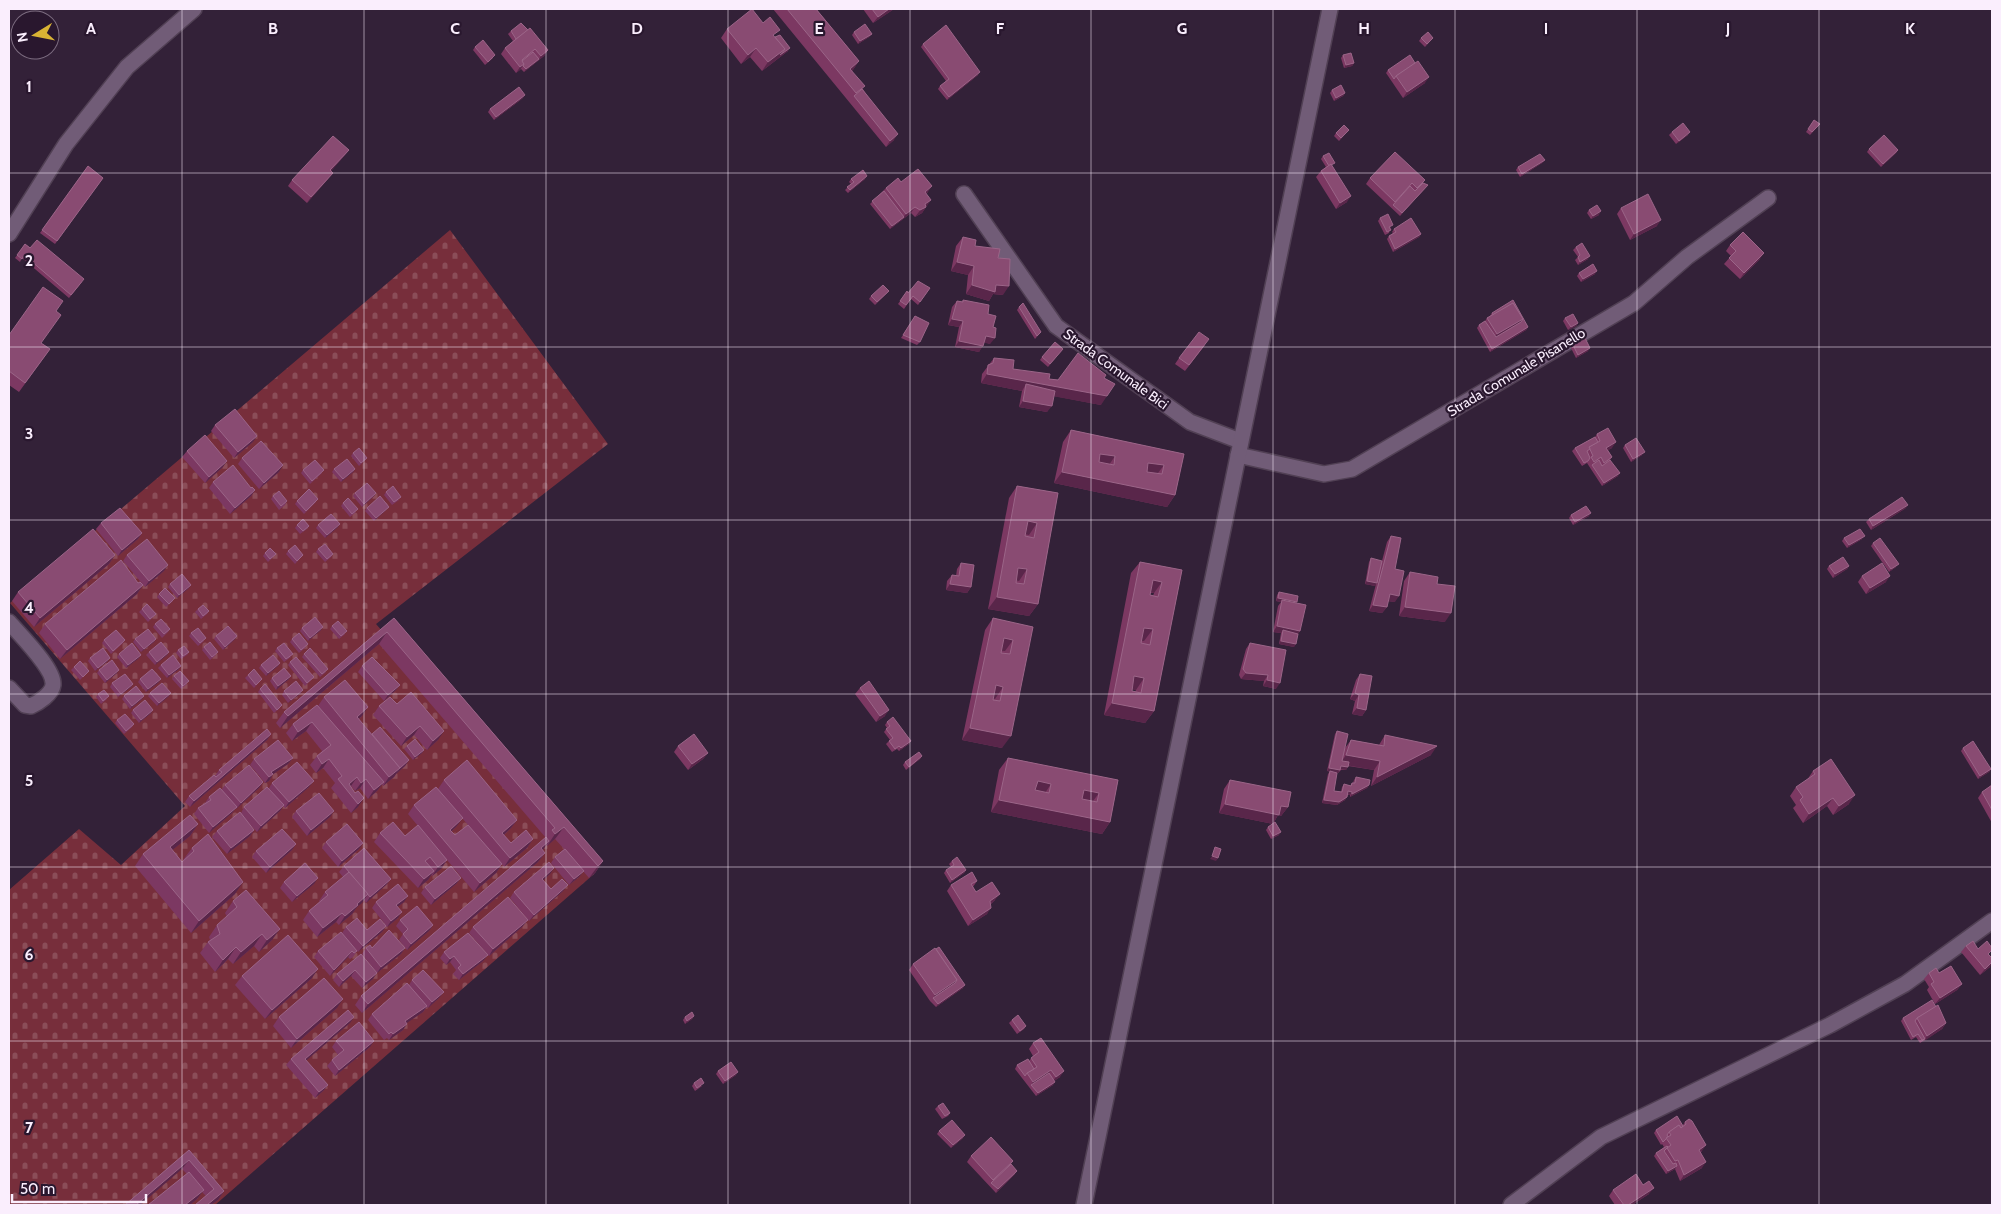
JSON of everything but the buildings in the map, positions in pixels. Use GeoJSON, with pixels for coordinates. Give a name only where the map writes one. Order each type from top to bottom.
{"type":"FeatureCollection","features":[{"type":"Feature","properties":{"kind":"street"},"geometry":{"type":"LineString","coordinates":[[9,234],[66,144],[127,67],[194,9]]}},
{"type":"Feature","properties":{"kind":"street"},"geometry":{"type":"LineString","coordinates":[[1084,1205],[1330,9]]}},
{"type":"Feature","properties":{"kind":"street","name":"Strada Comunale Bici"},"geometry":{"type":"LineString","coordinates":[[964,194],[1056,326],[1190,422],[1239,448]]}},
{"type":"Feature","properties":{"kind":"street","name":"Strada Comunale Pisanello"},"geometry":{"type":"LineString","coordinates":[[1239,448],[1324,474],[1352,469],[1634,303],[1687,257],[1768,198]]}},
{"type":"Feature","properties":{"kind":"street"},"geometry":{"type":"LineString","coordinates":[[9,622],[50,672],[53,686],[51,691],[31,706],[25,705],[9,688]]}},
{"type":"Feature","properties":{"kind":"street"},"geometry":{"type":"LineString","coordinates":[[1511,1205],[1601,1137],[1830,1025],[1905,984],[1992,921]]}},
{"type":"Feature","properties":{"kind":"green space"},"geometry":{"type":"Polygon","coordinates":[[[450,230],[608,444],[376,624],[594,874],[215,1205],[9,1205],[9,890],[79,829],[121,865],[185,806],[10,603],[450,230]]]}}]}
